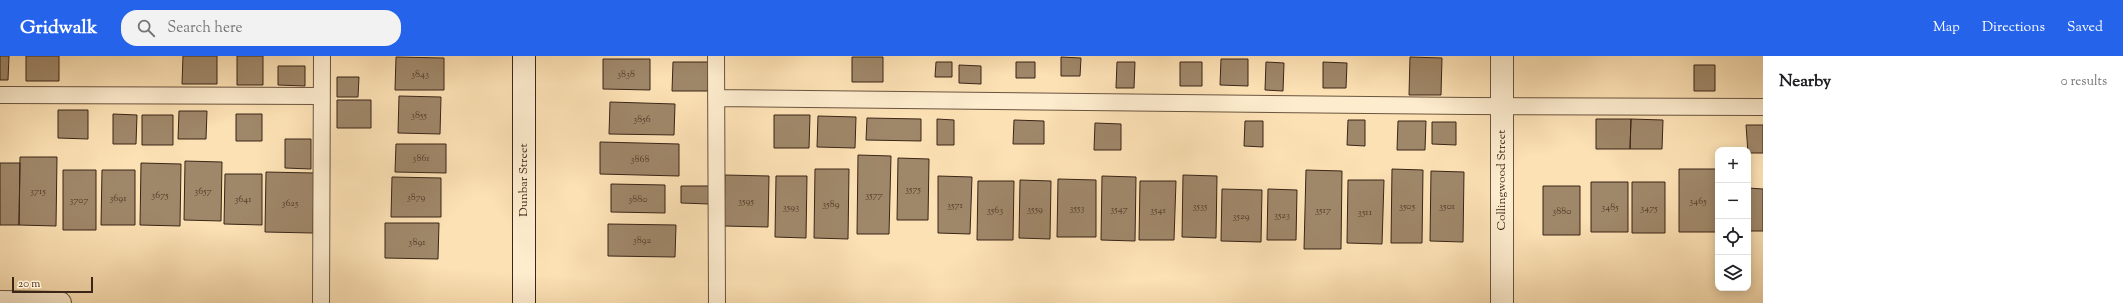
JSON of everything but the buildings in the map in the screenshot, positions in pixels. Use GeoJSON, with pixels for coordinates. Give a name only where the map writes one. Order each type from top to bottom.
{"type":"FeatureCollection","features":[{"type":"Feature","properties":{"kind":"street","name":"Dunbar Street"},"geometry":{"type":"LineString","coordinates":[[524,56],[524,303]]}},
{"type":"Feature","properties":{"kind":"street","name":"Collingwood Street"},"geometry":{"type":"LineString","coordinates":[[1502,56],[1502,303]]}},
{"type":"Feature","properties":{"kind":"street"},"geometry":{"type":"LineString","coordinates":[[0,302],[60,303]]}},
{"type":"Feature","properties":{"kind":"lane"},"geometry":{"type":"LineString","coordinates":[[320,303],[320,96],[322,56]]}},
{"type":"Feature","properties":{"kind":"lane"},"geometry":{"type":"LineString","coordinates":[[716,56],[717,303]]}},
{"type":"Feature","properties":{"kind":"lane"},"geometry":{"type":"LineString","coordinates":[[0,95],[320,96]]}},
{"type":"Feature","properties":{"kind":"lane"},"geometry":{"type":"LineString","coordinates":[[716,98],[1502,106],[1763,107]]}}]}
